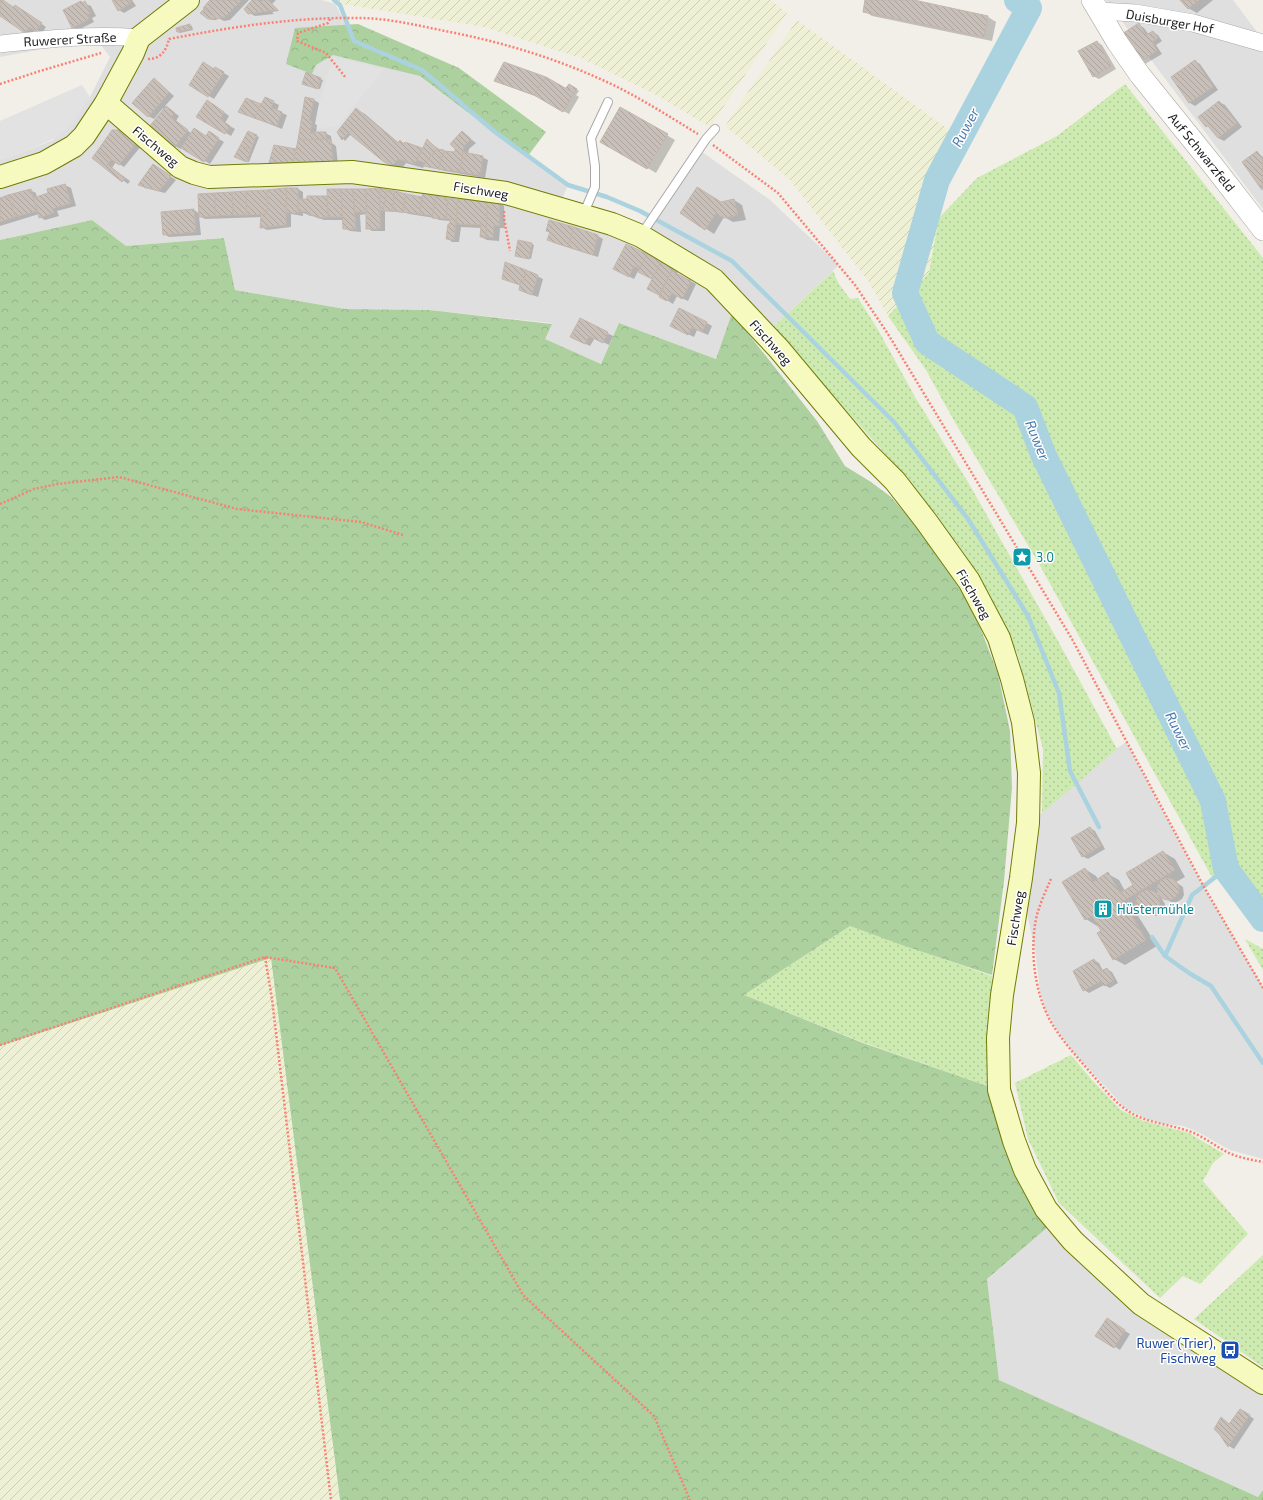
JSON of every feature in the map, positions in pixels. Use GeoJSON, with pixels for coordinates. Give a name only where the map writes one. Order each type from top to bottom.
{"type":"FeatureCollection","features":[{"type":"Feature","properties":{"kind":"main road","name":"Ruwerer Straße"},"geometry":{"type":"LineString","coordinates":[[0,178],[44,163],[74,146],[84,136],[106,103],[139,38],[188,0]]}},
{"type":"Feature","properties":{"kind":"main road","name":"Fischweg"},"geometry":{"type":"LineString","coordinates":[[106,103],[180,167],[194,173],[209,176],[352,172],[506,193],[586,207],[612,224],[645,229],[714,280],[779,349],[861,447],[895,482],[926,521],[968,581],[999,638],[1024,722],[1029,773],[1028,823],[1021,878],[1002,995],[998,1038],[999,1090],[1014,1141],[1025,1170],[1046,1209],[1073,1241],[1141,1304],[1263,1383]]}},
{"type":"Feature","properties":{"kind":"street","name":"Duisburger Hof"},"geometry":{"type":"LineString","coordinates":[[1095,6],[1193,23],[1263,43]]}},
{"type":"Feature","properties":{"kind":"street","name":"Auf Schwarzfeld"},"geometry":{"type":"LineString","coordinates":[[1095,6],[1117,42],[1140,75],[1210,161],[1263,230]]}},
{"type":"Feature","properties":{"kind":"street","name":"Ruwerer Straße"},"geometry":{"type":"LineString","coordinates":[[0,44],[60,37],[111,36],[139,38]]}},
{"type":"Feature","properties":{"kind":"lane"},"geometry":{"type":"LineString","coordinates":[[586,207],[595,187],[595,166],[591,138],[608,102]]}},
{"type":"Feature","properties":{"kind":"lane"},"geometry":{"type":"LineString","coordinates":[[645,229],[706,139],[715,129]]}},
{"type":"Feature","properties":{"kind":"path"},"geometry":{"type":"LineString","coordinates":[[332,18],[328,24],[298,33],[297,41],[326,53],[346,78]]}},
{"type":"Feature","properties":{"kind":"path"},"geometry":{"type":"LineString","coordinates":[[169,39],[280,22],[332,18],[359,18],[411,24],[449,31],[546,57],[598,78],[631,94],[650,104],[706,139],[778,193],[855,285],[919,384],[1072,639],[1204,887],[1263,988]]}},
{"type":"Feature","properties":{"kind":"path"},"geometry":{"type":"LineString","coordinates":[[0,84],[54,66],[108,51]]}},
{"type":"Feature","properties":{"kind":"path"},"geometry":{"type":"LineString","coordinates":[[506,193],[504,218],[510,251]]}},
{"type":"Feature","properties":{"kind":"path"},"geometry":{"type":"LineString","coordinates":[[0,504],[34,489],[57,484],[119,477],[237,509],[361,522],[403,535]]}},
{"type":"Feature","properties":{"kind":"path"},"geometry":{"type":"LineString","coordinates":[[1051,879],[1041,903],[1035,924],[1034,949],[1036,971],[1039,992],[1046,1013],[1055,1029],[1071,1051],[1123,1108],[1133,1114],[1159,1124],[1183,1129],[1197,1135],[1230,1154],[1263,1162]]}},
{"type":"Feature","properties":{"kind":"path"},"geometry":{"type":"LineString","coordinates":[[0,1045],[265,957],[335,968],[523,1295],[654,1416],[690,1500]]}},
{"type":"Feature","properties":{"kind":"path"},"geometry":{"type":"LineString","coordinates":[[265,957],[272,1000],[331,1500]]}},
{"type":"Feature","properties":{"kind":"shaded area"},"geometry":{"type":"Polygon","coordinates":[[[0,0],[322,0],[335,4],[354,41],[422,70],[568,185],[558,208],[641,236],[702,152],[770,200],[839,265],[756,343],[732,314],[716,359],[619,323],[601,364],[544,339],[551,323],[429,310],[345,309],[235,290],[224,238],[126,246],[92,220],[0,240],[0,159],[24,152],[53,140],[90,97],[110,57],[96,39],[0,57],[0,0]]]}},
{"type":"Feature","properties":{"kind":"shaded area"},"geometry":{"type":"Polygon","coordinates":[[[1106,0],[1233,0],[1263,40],[1263,209],[1106,0]]]}},
{"type":"Feature","properties":{"kind":"shaded area"},"geometry":{"type":"Polygon","coordinates":[[[333,57],[384,69],[337,127],[312,128],[333,57]]]}},
{"type":"Feature","properties":{"kind":"shaded area"},"geometry":{"type":"Polygon","coordinates":[[[82,85],[90,97],[70,127],[53,139],[24,152],[0,159],[0,121],[82,85]]]}},
{"type":"Feature","properties":{"kind":"shaded area"},"geometry":{"type":"Polygon","coordinates":[[[1126,742],[1203,887],[1263,987],[1263,1159],[1230,1150],[1198,1132],[1183,1126],[1159,1123],[1142,1117],[1124,1107],[1072,1050],[1056,1028],[1047,1012],[1040,991],[1035,949],[1021,888],[1030,825],[1081,774],[1126,742]]]}},
{"type":"Feature","properties":{"kind":"shaded area"},"geometry":{"type":"Polygon","coordinates":[[[1055,1221],[1071,1241],[1263,1385],[1263,1490],[1258,1497],[999,1380],[987,1279],[1055,1221]]]}},
{"type":"Feature","properties":{"kind":"green space"},"geometry":{"type":"Polygon","coordinates":[[[337,0],[770,0],[787,13],[710,127],[656,95],[581,58],[484,27],[342,4],[337,0]]]}},
{"type":"Feature","properties":{"kind":"green space"},"geometry":{"type":"Polygon","coordinates":[[[797,20],[955,134],[929,273],[888,316],[869,282],[789,179],[725,126],[797,20]]]}},
{"type":"Feature","properties":{"kind":"green space"},"geometry":{"type":"Polygon","coordinates":[[[358,24],[459,68],[546,132],[527,157],[420,76],[333,55],[316,65],[312,74],[286,64],[295,28],[358,24]]]}},
{"type":"Feature","properties":{"kind":"green space"},"geometry":{"type":"Polygon","coordinates":[[[1125,84],[1263,258],[1263,919],[1226,869],[1213,879],[1038,562],[953,419],[926,370],[888,316],[929,273],[939,218],[977,178],[1057,136],[1125,84]]]}},
{"type":"Feature","properties":{"kind":"green space"},"geometry":{"type":"Polygon","coordinates":[[[92,220],[126,246],[224,238],[235,290],[345,309],[429,310],[552,324],[545,339],[601,364],[619,323],[716,359],[732,313],[817,421],[845,466],[871,482],[891,497],[927,539],[973,609],[998,674],[1010,731],[1012,788],[1004,881],[992,975],[850,926],[744,995],[863,1043],[999,1090],[1055,1221],[987,1279],[999,1380],[1258,1497],[1263,1490],[1263,1500],[340,1500],[271,958],[0,1046],[0,240],[92,220]]]}},
{"type":"Feature","properties":{"kind":"green space"},"geometry":{"type":"Polygon","coordinates":[[[833,271],[839,284],[850,299],[858,298],[877,328],[915,397],[968,482],[1117,749],[1042,813],[1043,749],[1018,655],[989,598],[939,521],[899,469],[772,328],[833,271]]]}},
{"type":"Feature","properties":{"kind":"green space"},"geometry":{"type":"Polygon","coordinates":[[[850,926],[992,976],[988,1054],[999,1090],[862,1042],[744,995],[850,926]]]}},
{"type":"Feature","properties":{"kind":"green space"},"geometry":{"type":"Polygon","coordinates":[[[1245,939],[1263,949],[1263,970],[1245,939]]]}},
{"type":"Feature","properties":{"kind":"green space"},"geometry":{"type":"Polygon","coordinates":[[[271,958],[340,1500],[0,1500],[0,1046],[271,958]]]}},
{"type":"Feature","properties":{"kind":"green space"},"geometry":{"type":"Polygon","coordinates":[[[1071,1055],[1092,1080],[1121,1110],[1144,1121],[1189,1133],[1224,1154],[1213,1163],[1203,1181],[1248,1234],[1200,1284],[1183,1276],[1160,1298],[1059,1203],[1028,1139],[1015,1083],[1071,1055]]]}},
{"type":"Feature","properties":{"kind":"green space"},"geometry":{"type":"Polygon","coordinates":[[[1263,1255],[1263,1367],[1194,1319],[1263,1255]]]}},
{"type":"Feature","properties":{"kind":"building"},"geometry":{"type":"Polygon","coordinates":[[[0,0],[3,0],[13,7],[15,5],[42,23],[36,31],[29,27],[25,33],[0,16],[0,0]]]}},
{"type":"Feature","properties":{"kind":"building"},"geometry":{"type":"Polygon","coordinates":[[[112,0],[129,0],[131,3],[118,11],[112,0]]]}},
{"type":"Feature","properties":{"kind":"building"},"geometry":{"type":"Polygon","coordinates":[[[210,0],[242,0],[225,17],[217,19],[203,8],[210,0]]]}},
{"type":"Feature","properties":{"kind":"building"},"geometry":{"type":"Polygon","coordinates":[[[252,0],[259,0],[270,11],[248,14],[244,9],[252,0]]]}},
{"type":"Feature","properties":{"kind":"building"},"geometry":{"type":"Polygon","coordinates":[[[263,0],[268,0],[278,10],[270,11],[261,2],[263,0]]]}},
{"type":"Feature","properties":{"kind":"building"},"geometry":{"type":"Polygon","coordinates":[[[865,0],[914,0],[988,16],[984,37],[863,12],[865,0]]]}},
{"type":"Feature","properties":{"kind":"building"},"geometry":{"type":"Polygon","coordinates":[[[1180,0],[1199,0],[1188,9],[1180,0]]]}},
{"type":"Feature","properties":{"kind":"building"},"geometry":{"type":"Polygon","coordinates":[[[81,1],[82,3],[85,1],[91,13],[87,15],[89,19],[72,28],[63,10],[81,1]]]}},
{"type":"Feature","properties":{"kind":"building"},"geometry":{"type":"Polygon","coordinates":[[[204,9],[215,17],[214,19],[208,19],[200,13],[204,9]]]}},
{"type":"Feature","properties":{"kind":"building"},"geometry":{"type":"Polygon","coordinates":[[[1139,23],[1146,35],[1153,31],[1158,38],[1152,42],[1157,51],[1139,62],[1122,34],[1139,23]]]}},
{"type":"Feature","properties":{"kind":"building"},"geometry":{"type":"Polygon","coordinates":[[[190,24],[191,29],[177,32],[176,28],[190,24]]]}},
{"type":"Feature","properties":{"kind":"building"},"geometry":{"type":"Polygon","coordinates":[[[1097,41],[1111,66],[1093,77],[1078,51],[1097,41]]]}},
{"type":"Feature","properties":{"kind":"building"},"geometry":{"type":"Polygon","coordinates":[[[1195,60],[1213,87],[1189,103],[1171,77],[1195,60]]]}},
{"type":"Feature","properties":{"kind":"building"},"geometry":{"type":"Polygon","coordinates":[[[203,62],[214,69],[215,67],[224,72],[208,97],[189,85],[203,62]]]}},
{"type":"Feature","properties":{"kind":"building"},"geometry":{"type":"Polygon","coordinates":[[[504,62],[546,77],[534,95],[494,81],[504,62]]]}},
{"type":"Feature","properties":{"kind":"building"},"geometry":{"type":"Polygon","coordinates":[[[306,72],[321,78],[318,89],[302,84],[306,72]]]}},
{"type":"Feature","properties":{"kind":"building"},"geometry":{"type":"Polygon","coordinates":[[[546,77],[574,93],[563,112],[534,95],[546,77]]]}},
{"type":"Feature","properties":{"kind":"building"},"geometry":{"type":"Polygon","coordinates":[[[154,78],[169,92],[162,101],[146,87],[154,78]]]}},
{"type":"Feature","properties":{"kind":"building"},"geometry":{"type":"Polygon","coordinates":[[[569,84],[577,89],[574,93],[566,88],[569,84]]]}},
{"type":"Feature","properties":{"kind":"building"},"geometry":{"type":"Polygon","coordinates":[[[146,87],[162,101],[148,117],[132,103],[146,87]]]}},
{"type":"Feature","properties":{"kind":"building"},"geometry":{"type":"Polygon","coordinates":[[[265,97],[274,101],[271,108],[282,112],[277,126],[254,118],[265,97]]]}},
{"type":"Feature","properties":{"kind":"building"},"geometry":{"type":"Polygon","coordinates":[[[305,97],[314,99],[309,121],[312,121],[310,134],[315,132],[326,132],[326,139],[298,140],[305,97]]]}},
{"type":"Feature","properties":{"kind":"building"},"geometry":{"type":"Polygon","coordinates":[[[246,98],[261,104],[254,118],[238,112],[246,98]]]}},
{"type":"Feature","properties":{"kind":"building"},"geometry":{"type":"Polygon","coordinates":[[[207,100],[224,112],[220,119],[230,126],[225,134],[196,117],[207,100]]]}},
{"type":"Feature","properties":{"kind":"building"},"geometry":{"type":"Polygon","coordinates":[[[1219,101],[1237,123],[1218,138],[1198,117],[1219,101]]]}},
{"type":"Feature","properties":{"kind":"building"},"geometry":{"type":"Polygon","coordinates":[[[166,106],[175,113],[171,117],[188,130],[175,147],[149,127],[166,106]]]}},
{"type":"Feature","properties":{"kind":"building"},"geometry":{"type":"Polygon","coordinates":[[[620,107],[668,134],[647,169],[600,142],[620,107]]]}},
{"type":"Feature","properties":{"kind":"building"},"geometry":{"type":"Polygon","coordinates":[[[356,108],[398,143],[400,140],[404,144],[405,142],[422,148],[415,164],[398,159],[392,166],[384,162],[341,127],[356,108]]]}},
{"type":"Feature","properties":{"kind":"building"},"geometry":{"type":"Polygon","coordinates":[[[341,127],[348,133],[342,140],[337,132],[341,127]]]}},
{"type":"Feature","properties":{"kind":"building"},"geometry":{"type":"Polygon","coordinates":[[[194,128],[206,136],[209,131],[219,138],[204,162],[181,148],[194,128]]]}},
{"type":"Feature","properties":{"kind":"building"},"geometry":{"type":"Polygon","coordinates":[[[112,130],[122,130],[137,142],[119,165],[98,150],[112,130]]]}},
{"type":"Feature","properties":{"kind":"building"},"geometry":{"type":"Polygon","coordinates":[[[248,131],[257,135],[251,149],[240,146],[248,131]]]}},
{"type":"Feature","properties":{"kind":"building"},"geometry":{"type":"Polygon","coordinates":[[[462,131],[471,139],[464,146],[460,172],[439,169],[441,156],[443,157],[444,151],[455,152],[455,149],[450,144],[462,131]]]}},
{"type":"Feature","properties":{"kind":"building"},"geometry":{"type":"Polygon","coordinates":[[[329,139],[331,142],[333,161],[293,163],[298,140],[329,139]]]}},
{"type":"Feature","properties":{"kind":"building"},"geometry":{"type":"Polygon","coordinates":[[[427,139],[437,149],[425,163],[417,160],[427,139]]]}},
{"type":"Feature","properties":{"kind":"building"},"geometry":{"type":"Polygon","coordinates":[[[274,145],[296,149],[293,163],[269,163],[274,145]]]}},
{"type":"Feature","properties":{"kind":"building"},"geometry":{"type":"Polygon","coordinates":[[[240,146],[251,149],[247,162],[234,157],[240,146]]]}},
{"type":"Feature","properties":{"kind":"building"},"geometry":{"type":"Polygon","coordinates":[[[437,149],[444,150],[443,157],[441,156],[439,169],[423,166],[437,149]]]}},
{"type":"Feature","properties":{"kind":"building"},"geometry":{"type":"Polygon","coordinates":[[[98,150],[111,160],[107,164],[125,178],[122,182],[92,158],[98,150]]]}},
{"type":"Feature","properties":{"kind":"building"},"geometry":{"type":"Polygon","coordinates":[[[1257,151],[1263,160],[1262,190],[1242,162],[1257,151]]]}},
{"type":"Feature","properties":{"kind":"building"},"geometry":{"type":"Polygon","coordinates":[[[463,152],[483,156],[480,175],[460,172],[463,152]]]}},
{"type":"Feature","properties":{"kind":"building"},"geometry":{"type":"Polygon","coordinates":[[[153,164],[171,176],[159,191],[138,185],[153,164]]]}},
{"type":"Feature","properties":{"kind":"building"},"geometry":{"type":"Polygon","coordinates":[[[65,184],[71,203],[52,209],[54,213],[39,218],[33,198],[48,193],[47,189],[65,184]]]}},
{"type":"Feature","properties":{"kind":"building"},"geometry":{"type":"Polygon","coordinates":[[[697,187],[721,202],[734,199],[738,215],[724,218],[716,213],[705,230],[680,213],[697,187]]]}},
{"type":"Feature","properties":{"kind":"building"},"geometry":{"type":"Polygon","coordinates":[[[286,188],[298,188],[298,214],[286,212],[286,188]]]}},
{"type":"Feature","properties":{"kind":"building"},"geometry":{"type":"Polygon","coordinates":[[[286,188],[286,225],[260,228],[261,214],[267,214],[267,190],[286,188]]]}},
{"type":"Feature","properties":{"kind":"building"},"geometry":{"type":"Polygon","coordinates":[[[380,188],[380,229],[366,229],[366,189],[380,188]]]}},
{"type":"Feature","properties":{"kind":"building"},"geometry":{"type":"Polygon","coordinates":[[[380,188],[387,190],[383,211],[380,210],[380,188]]]}},
{"type":"Feature","properties":{"kind":"building"},"geometry":{"type":"Polygon","coordinates":[[[31,189],[37,211],[15,217],[8,195],[31,189]]]}},
{"type":"Feature","properties":{"kind":"building"},"geometry":{"type":"Polygon","coordinates":[[[327,189],[341,189],[343,217],[328,217],[327,189]]]}},
{"type":"Feature","properties":{"kind":"building"},"geometry":{"type":"Polygon","coordinates":[[[341,189],[353,189],[356,229],[343,229],[341,189]]]}},
{"type":"Feature","properties":{"kind":"building"},"geometry":{"type":"Polygon","coordinates":[[[353,189],[366,189],[366,212],[355,212],[353,189]]]}},
{"type":"Feature","properties":{"kind":"building"},"geometry":{"type":"Polygon","coordinates":[[[267,190],[267,214],[246,215],[246,191],[267,190]]]}},
{"type":"Feature","properties":{"kind":"building"},"geometry":{"type":"Polygon","coordinates":[[[387,190],[395,191],[392,211],[383,211],[387,190]]]}},
{"type":"Feature","properties":{"kind":"building"},"geometry":{"type":"Polygon","coordinates":[[[246,191],[246,215],[233,215],[232,192],[246,191]]]}},
{"type":"Feature","properties":{"kind":"building"},"geometry":{"type":"Polygon","coordinates":[[[395,191],[406,194],[403,212],[392,211],[395,191]]]}},
{"type":"Feature","properties":{"kind":"building"},"geometry":{"type":"Polygon","coordinates":[[[232,192],[233,215],[215,216],[215,193],[232,192]]]}},
{"type":"Feature","properties":{"kind":"building"},"geometry":{"type":"Polygon","coordinates":[[[423,192],[437,194],[433,216],[419,214],[423,192]]]}},
{"type":"Feature","properties":{"kind":"building"},"geometry":{"type":"Polygon","coordinates":[[[215,193],[215,216],[199,217],[198,194],[215,193]]]}},
{"type":"Feature","properties":{"kind":"building"},"geometry":{"type":"Polygon","coordinates":[[[406,194],[422,197],[419,214],[403,212],[406,194]]]}},
{"type":"Feature","properties":{"kind":"building"},"geometry":{"type":"Polygon","coordinates":[[[8,195],[15,217],[0,222],[0,198],[8,195]]]}},
{"type":"Feature","properties":{"kind":"building"},"geometry":{"type":"Polygon","coordinates":[[[307,196],[327,196],[328,217],[318,218],[318,216],[308,215],[308,212],[298,211],[298,199],[307,199],[307,196]]]}},
{"type":"Feature","properties":{"kind":"building"},"geometry":{"type":"Polygon","coordinates":[[[436,196],[448,198],[446,219],[432,218],[436,196]]]}},
{"type":"Feature","properties":{"kind":"building"},"geometry":{"type":"Polygon","coordinates":[[[448,198],[458,199],[454,240],[446,239],[448,224],[450,224],[450,219],[446,218],[448,198]]]}},
{"type":"Feature","properties":{"kind":"building"},"geometry":{"type":"Polygon","coordinates":[[[458,199],[487,201],[486,237],[480,237],[481,225],[456,224],[458,199]]]}},
{"type":"Feature","properties":{"kind":"building"},"geometry":{"type":"Polygon","coordinates":[[[487,201],[499,201],[500,226],[494,225],[493,238],[486,237],[487,201]]]}},
{"type":"Feature","properties":{"kind":"building"},"geometry":{"type":"Polygon","coordinates":[[[194,209],[196,232],[163,235],[161,212],[194,209]]]}},
{"type":"Feature","properties":{"kind":"building"},"geometry":{"type":"Polygon","coordinates":[[[549,220],[574,227],[568,247],[547,240],[550,232],[546,231],[549,220]]]}},
{"type":"Feature","properties":{"kind":"building"},"geometry":{"type":"Polygon","coordinates":[[[574,227],[598,235],[593,255],[568,247],[574,227]]]}},
{"type":"Feature","properties":{"kind":"building"},"geometry":{"type":"Polygon","coordinates":[[[518,240],[532,243],[529,259],[515,256],[518,240]]]}},
{"type":"Feature","properties":{"kind":"building"},"geometry":{"type":"Polygon","coordinates":[[[626,244],[647,254],[640,269],[634,266],[629,277],[613,269],[626,244]]]}},
{"type":"Feature","properties":{"kind":"building"},"geometry":{"type":"Polygon","coordinates":[[[647,254],[661,262],[652,279],[638,272],[647,254]]]}},
{"type":"Feature","properties":{"kind":"building"},"geometry":{"type":"Polygon","coordinates":[[[505,262],[526,270],[524,281],[521,280],[520,285],[502,279],[505,262]]]}},
{"type":"Feature","properties":{"kind":"building"},"geometry":{"type":"Polygon","coordinates":[[[661,262],[673,268],[659,295],[647,289],[661,262]]]}},
{"type":"Feature","properties":{"kind":"building"},"geometry":{"type":"Polygon","coordinates":[[[526,270],[538,275],[532,295],[519,290],[521,280],[524,281],[526,270]]]}},
{"type":"Feature","properties":{"kind":"building"},"geometry":{"type":"Polygon","coordinates":[[[672,271],[691,281],[682,299],[672,293],[667,301],[659,297],[672,271]]]}},
{"type":"Feature","properties":{"kind":"building"},"geometry":{"type":"Polygon","coordinates":[[[679,308],[707,322],[702,332],[692,327],[688,335],[670,326],[679,308]]]}},
{"type":"Feature","properties":{"kind":"building"},"geometry":{"type":"Polygon","coordinates":[[[580,318],[608,332],[603,343],[589,336],[585,344],[570,337],[580,318]]]}},
{"type":"Feature","properties":{"kind":"building"},"geometry":{"type":"Polygon","coordinates":[[[1090,827],[1101,846],[1082,857],[1071,838],[1090,827]]]}},
{"type":"Feature","properties":{"kind":"building","name":"Hüstermühle"},"geometry":{"type":"Polygon","coordinates":[[[1163,851],[1175,870],[1123,901],[1146,940],[1113,960],[1097,933],[1101,931],[1092,916],[1085,920],[1062,882],[1085,868],[1093,882],[1108,872],[1120,893],[1133,885],[1126,873],[1163,851]]]}},
{"type":"Feature","properties":{"kind":"building"},"geometry":{"type":"Polygon","coordinates":[[[1168,878],[1176,881],[1179,889],[1176,897],[1168,900],[1160,897],[1157,889],[1160,881],[1168,878]]]}},
{"type":"Feature","properties":{"kind":"building"},"geometry":{"type":"Polygon","coordinates":[[[1148,890],[1153,891],[1159,897],[1159,907],[1153,913],[1148,914],[1143,913],[1137,907],[1136,902],[1137,897],[1143,891],[1148,890]]]}},
{"type":"Feature","properties":{"kind":"building"},"geometry":{"type":"Polygon","coordinates":[[[1094,959],[1101,971],[1107,968],[1114,980],[1104,986],[1101,981],[1083,991],[1073,971],[1094,959]]]}},
{"type":"Feature","properties":{"kind":"building"},"geometry":{"type":"Polygon","coordinates":[[[1107,1318],[1125,1330],[1114,1348],[1095,1336],[1107,1318]]]}},
{"type":"Feature","properties":{"kind":"building"},"geometry":{"type":"Polygon","coordinates":[[[1240,1409],[1250,1415],[1228,1447],[1214,1429],[1221,1417],[1229,1424],[1240,1409]]]}},
{"type":"Feature","properties":{"kind":"waterway"},"geometry":{"type":"LineString","coordinates":[[334,0],[340,5],[354,41],[422,70],[495,132],[568,185],[607,197],[640,211],[732,261],[894,422],[968,519],[1028,616],[1059,693],[1070,771],[1099,827]]}},
{"type":"Feature","properties":{"kind":"waterway","name":"Ruwer"},"geometry":{"type":"LineString","coordinates":[[1017,0],[1029,8],[937,180],[905,293],[927,342],[1025,407],[1043,454],[1213,801],[1226,869],[1263,919]]}},
{"type":"Feature","properties":{"kind":"waterway"},"geometry":{"type":"LineString","coordinates":[[1165,956],[1192,895],[1226,869]]}},
{"type":"Feature","properties":{"kind":"waterway"},"geometry":{"type":"LineString","coordinates":[[1152,937],[1165,956],[1211,986],[1263,1063]]}},
{"type":"Feature","properties":{"kind":"place","name":"3.0"},"geometry":{"type":"Point","coordinates":[1022,557]}},
{"type":"Feature","properties":{"kind":"place","name":"Hüstermühle"},"geometry":{"type":"Point","coordinates":[1103,909]}},
{"type":"Feature","properties":{"kind":"place","name":"Ruwer (Trier), Fischweg"},"geometry":{"type":"Point","coordinates":[1230,1350]}}]}
